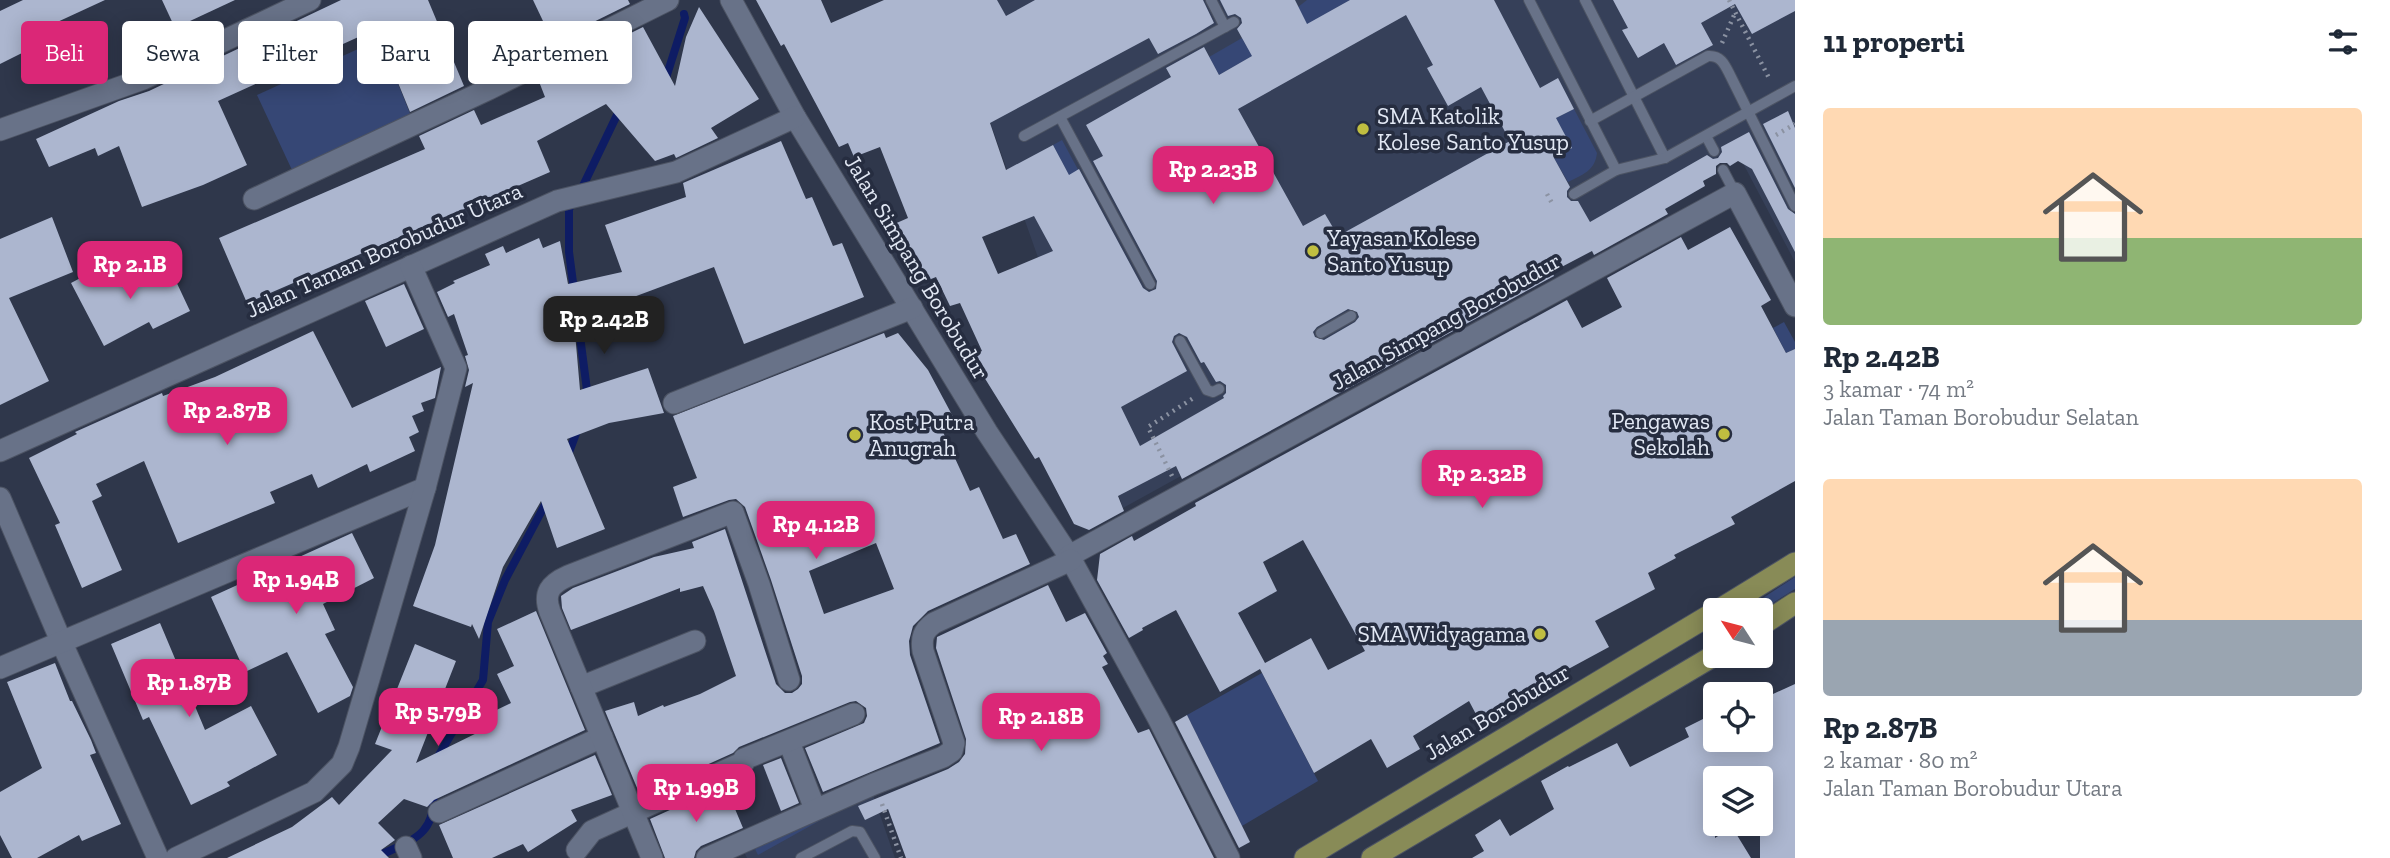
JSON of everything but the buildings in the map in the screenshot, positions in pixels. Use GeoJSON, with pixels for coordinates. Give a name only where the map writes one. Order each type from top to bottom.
{"type":"FeatureCollection","features":[{"type":"Feature","properties":{"kind":"main road","name":"Jalan Borobudur"},"geometry":{"type":"LineString","coordinates":[[1737,598],[1795,563]]}},
{"type":"Feature","properties":{"kind":"main road"},"geometry":{"type":"LineString","coordinates":[[1773,617],[1795,603]]}},
{"type":"Feature","properties":{"kind":"main road","name":"Jalan Borobudur"},"geometry":{"type":"LineString","coordinates":[[1305,858],[1703,619]]}},
{"type":"Feature","properties":{"kind":"main road"},"geometry":{"type":"LineString","coordinates":[[1688,629],[1703,649]]}},
{"type":"Feature","properties":{"kind":"main road"},"geometry":{"type":"LineString","coordinates":[[1380,856],[1703,662]]}},
{"type":"Feature","properties":{"kind":"street"},"geometry":{"type":"LineString","coordinates":[[0,130],[143,79],[310,0]]}},
{"type":"Feature","properties":{"kind":"street"},"geometry":{"type":"LineString","coordinates":[[254,199],[477,95],[668,0]]}},
{"type":"Feature","properties":{"kind":"street","name":"Jalan Simpang Borobudur"},"geometry":{"type":"LineString","coordinates":[[731,0],[795,117],[987,432],[1070,558],[1158,718],[1228,858]]}},
{"type":"Feature","properties":{"kind":"street","name":"Jalan Taman Borobudur Utara"},"geometry":{"type":"LineString","coordinates":[[0,451],[557,201],[605,187],[676,172],[795,117]]}},
{"type":"Feature","properties":{"kind":"street"},"geometry":{"type":"LineString","coordinates":[[1735,193],[1789,280],[1795,306]]}},
{"type":"Feature","properties":{"kind":"street","name":"Jalan Simpang Borobudur"},"geometry":{"type":"LineString","coordinates":[[1070,558],[1735,193]]}},
{"type":"Feature","properties":{"kind":"street"},"geometry":{"type":"LineString","coordinates":[[176,858],[314,792],[342,764],[349,747],[425,488],[456,368],[411,266]]}},
{"type":"Feature","properties":{"kind":"street"},"geometry":{"type":"LineString","coordinates":[[674,403],[912,308]]}},
{"type":"Feature","properties":{"kind":"street"},"geometry":{"type":"LineString","coordinates":[[0,668],[425,488]]}},
{"type":"Feature","properties":{"kind":"street"},"geometry":{"type":"LineString","coordinates":[[0,498],[158,858]]}},
{"type":"Feature","properties":{"kind":"street"},"geometry":{"type":"LineString","coordinates":[[652,858],[550,612],[546,598],[548,592],[557,581],[568,576],[733,512],[789,680]]}},
{"type":"Feature","properties":{"kind":"street"},"geometry":{"type":"LineString","coordinates":[[708,858],[952,751],[954,743],[923,651],[925,631],[934,623],[1070,558]]}},
{"type":"Feature","properties":{"kind":"street"},"geometry":{"type":"LineString","coordinates":[[581,687],[695,641]]}},
{"type":"Feature","properties":{"kind":"street"},"geometry":{"type":"LineString","coordinates":[[577,850],[592,831],[744,762],[744,759],[854,714]]}},
{"type":"Feature","properties":{"kind":"street"},"geometry":{"type":"LineString","coordinates":[[439,813],[602,737]]}},
{"type":"Feature","properties":{"kind":"street"},"geometry":{"type":"LineString","coordinates":[[789,742],[816,809]]}},
{"type":"Feature","properties":{"kind":"lane"},"geometry":{"type":"LineString","coordinates":[[1024,136],[1229,24],[1210,0]]}},
{"type":"Feature","properties":{"kind":"lane"},"geometry":{"type":"LineString","coordinates":[[1529,0],[1616,170]]}},
{"type":"Feature","properties":{"kind":"lane"},"geometry":{"type":"LineString","coordinates":[[1586,0],[1665,158]]}},
{"type":"Feature","properties":{"kind":"lane"},"geometry":{"type":"LineString","coordinates":[[1590,121],[1708,56],[1716,57],[1724,63],[1795,206]]}},
{"type":"Feature","properties":{"kind":"lane"},"geometry":{"type":"LineString","coordinates":[[1574,194],[1616,170],[1665,158],[1795,86]]}},
{"type":"Feature","properties":{"kind":"lane"},"geometry":{"type":"LineString","coordinates":[[1060,117],[1150,284]]}},
{"type":"Feature","properties":{"kind":"lane"},"geometry":{"type":"LineString","coordinates":[[1706,136],[1714,152]]}},
{"type":"Feature","properties":{"kind":"lane"},"geometry":{"type":"LineString","coordinates":[[1723,170],[1735,193]]}},
{"type":"Feature","properties":{"kind":"lane"},"geometry":{"type":"LineString","coordinates":[[1321,333],[1351,316]]}},
{"type":"Feature","properties":{"kind":"lane"},"geometry":{"type":"LineString","coordinates":[[1180,341],[1207,390],[1213,392],[1219,389]]}},
{"type":"Feature","properties":{"kind":"lane"},"geometry":{"type":"LineString","coordinates":[[801,858],[852,831],[860,832],[864,836],[875,858]]}},
{"type":"Feature","properties":{"kind":"path"},"geometry":{"type":"LineString","coordinates":[[1729,0],[1778,95]]}},
{"type":"Feature","properties":{"kind":"path"},"geometry":{"type":"LineString","coordinates":[[1716,57],[1735,13]]}},
{"type":"Feature","properties":{"kind":"path"},"geometry":{"type":"LineString","coordinates":[[1547,194],[1553,205]]}},
{"type":"Feature","properties":{"kind":"path"},"geometry":{"type":"LineString","coordinates":[[1182,495],[1148,427],[1207,390]]}},
{"type":"Feature","properties":{"kind":"path"},"geometry":{"type":"LineString","coordinates":[[874,783],[901,858]]}},
{"type":"Feature","properties":{"kind":"shaded area","name":"Yayasan Kolese Santo Yusup"},"geometry":{"type":"Polygon","coordinates":[[[947,0],[1795,0],[1795,262],[1735,148],[1685,175],[1694,193],[1123,508],[947,0]]]}},
{"type":"Feature","properties":{"kind":"shaded area"},"geometry":{"type":"Polygon","coordinates":[[[1307,0],[1350,0],[1219,75],[1209,57],[1242,38],[1247,47],[1307,0]]]}},
{"type":"Feature","properties":{"kind":"shaded area"},"geometry":{"type":"Polygon","coordinates":[[[357,49],[357,84],[398,84],[411,116],[292,170],[257,95],[281,84],[343,84],[343,56],[357,49]]]}},
{"type":"Feature","properties":{"kind":"shaded area"},"geometry":{"type":"Polygon","coordinates":[[[1574,109],[1597,153],[1591,168],[1568,182],[1554,158],[1571,148],[1556,118],[1574,109]]]}},
{"type":"Feature","properties":{"kind":"shaded area"},"geometry":{"type":"Polygon","coordinates":[[[1062,140],[1095,201],[1085,206],[1053,145],[1062,140]]]}},
{"type":"Feature","properties":{"kind":"shaded area"},"geometry":{"type":"Polygon","coordinates":[[[1784,322],[1795,342],[1795,349],[1786,353],[1773,328],[1784,322]]]}},
{"type":"Feature","properties":{"kind":"shaded area"},"geometry":{"type":"Polygon","coordinates":[[[1795,577],[1795,589],[1773,603],[1773,598],[1763,598],[1795,577]]]}},
{"type":"Feature","properties":{"kind":"shaded area"},"geometry":{"type":"Polygon","coordinates":[[[1262,673],[1318,781],[1242,826],[1187,715],[1262,673]]]}},
{"type":"Feature","properties":{"kind":"shaded area"},"geometry":{"type":"Polygon","coordinates":[[[871,789],[895,858],[747,858],[742,848],[871,789]]]}},
{"type":"Feature","properties":{"kind":"shaded area"},"geometry":{"type":"Polygon","coordinates":[[[846,806],[758,855],[752,843],[846,806]]]}},
{"type":"Feature","properties":{"kind":"waterway"},"geometry":{"type":"LineString","coordinates":[[665,81],[684,14]]}},
{"type":"Feature","properties":{"kind":"waterway"},"geometry":{"type":"LineString","coordinates":[[581,190],[617,115],[624,110]]}},
{"type":"Feature","properties":{"kind":"waterway"},"geometry":{"type":"LineString","coordinates":[[574,201],[569,209],[569,252],[587,390],[585,399]]}},
{"type":"Feature","properties":{"kind":"waterway"},"geometry":{"type":"LineString","coordinates":[[568,455],[578,428]]}},
{"type":"Feature","properties":{"kind":"waterway"},"geometry":{"type":"LineString","coordinates":[[436,760],[483,680],[488,622],[505,580],[548,499]]}},
{"type":"Feature","properties":{"kind":"waterway"},"geometry":{"type":"LineString","coordinates":[[374,858],[410,841],[426,827],[431,818],[433,790]]}},
{"type":"Feature","properties":{"kind":"place","name":"SMA Katolik Kolese Santo Yusup"},"geometry":{"type":"Point","coordinates":[1363,129]}},
{"type":"Feature","properties":{"kind":"place","name":"Yayasan Kolese Santo Yusup"},"geometry":{"type":"Point","coordinates":[1313,251]}},
{"type":"Feature","properties":{"kind":"place","name":"Pengawas Sekolah"},"geometry":{"type":"Point","coordinates":[1724,434]}},
{"type":"Feature","properties":{"kind":"place","name":"Kost Putra Anugrah"},"geometry":{"type":"Point","coordinates":[855,435]}},
{"type":"Feature","properties":{"kind":"place","name":"SMA Widyagama"},"geometry":{"type":"Point","coordinates":[1540,634]}}]}
